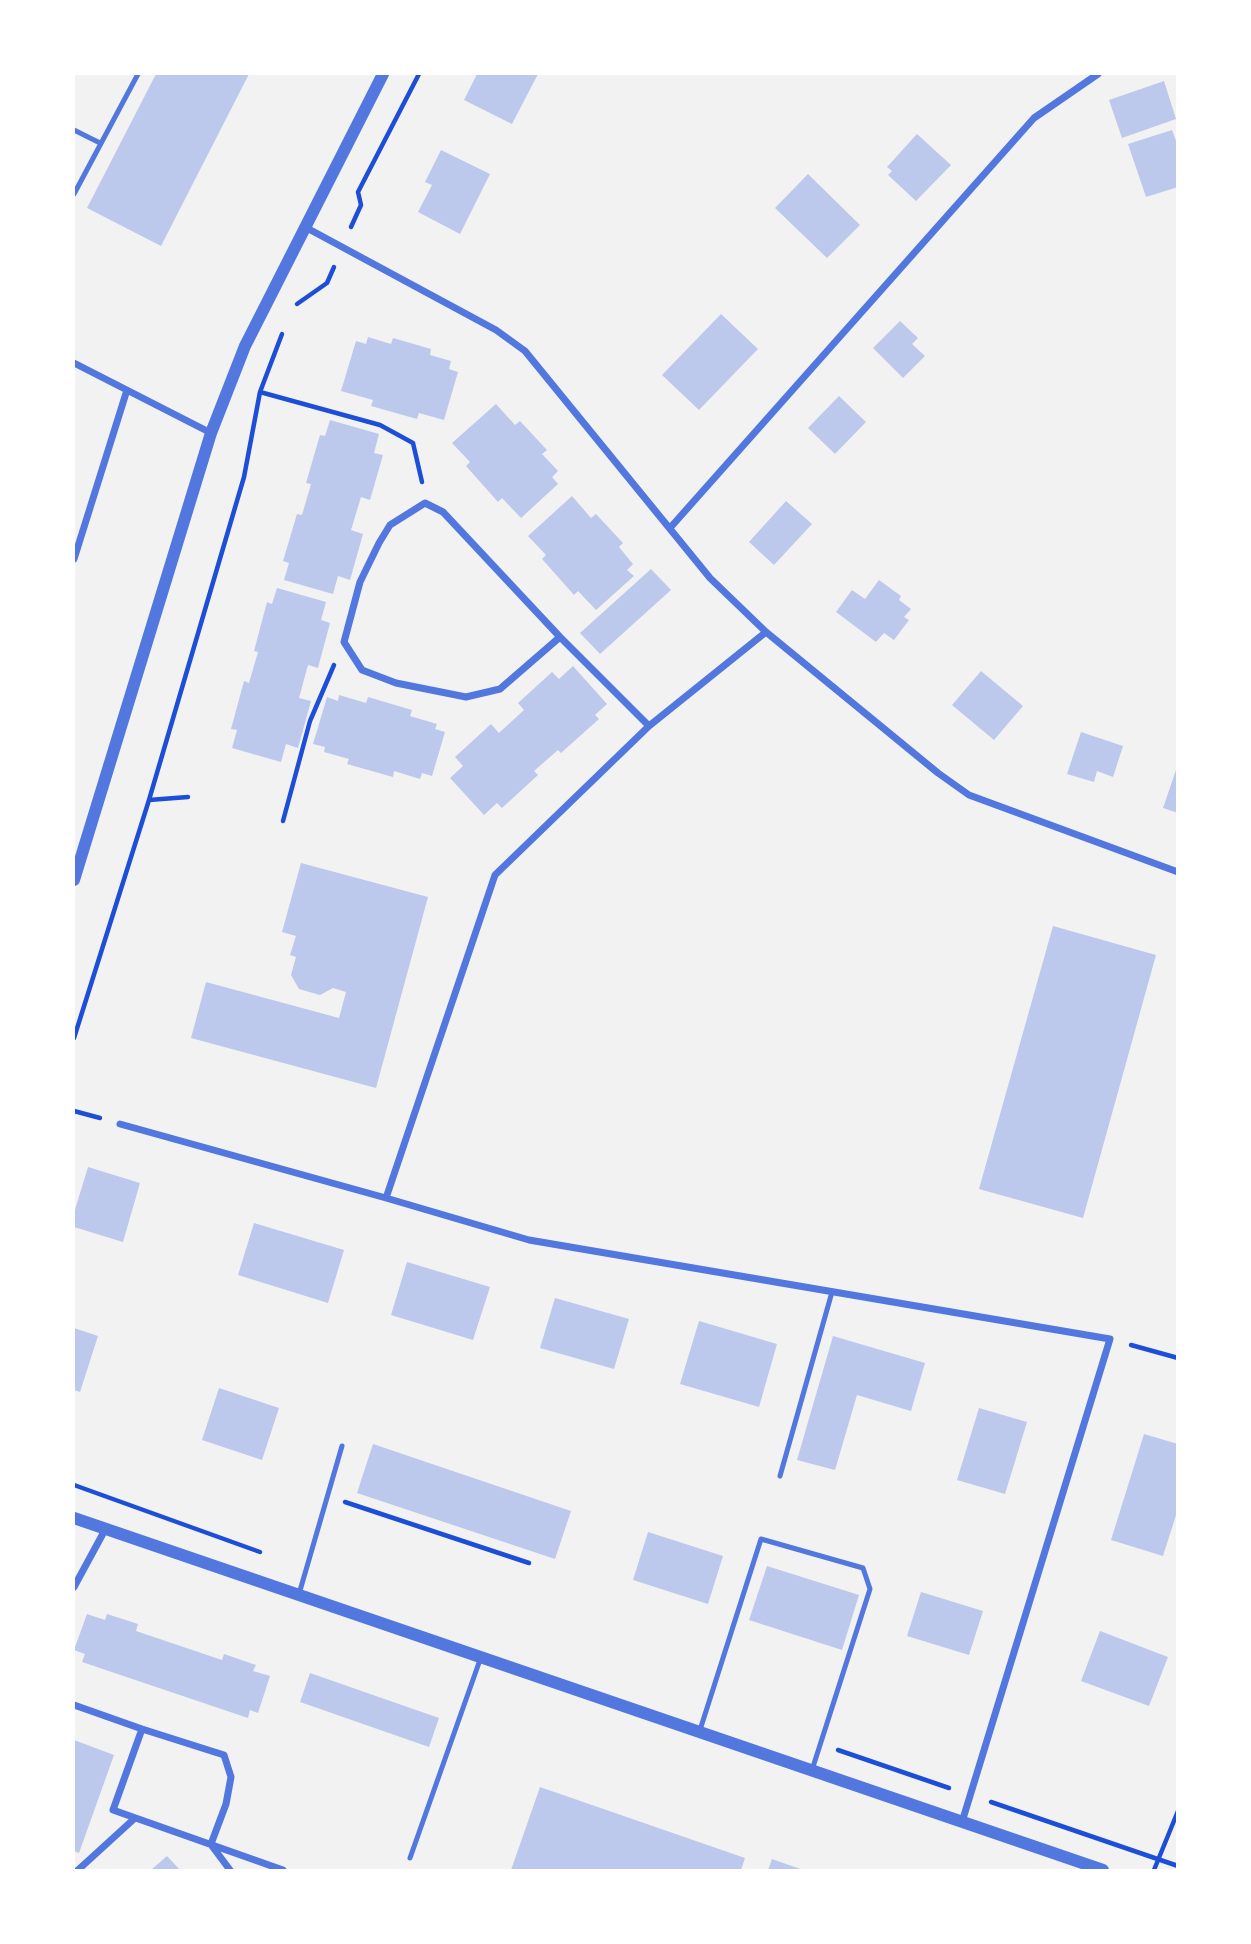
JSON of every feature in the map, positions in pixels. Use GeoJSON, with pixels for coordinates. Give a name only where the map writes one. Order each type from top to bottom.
{"type":"FeatureCollection","features":[{"type":"Feature","properties":{"kind":"street"},"geometry":{"type":"LineString","coordinates":[[74,880],[211,433],[245,346],[383,74]]}},
{"type":"Feature","properties":{"kind":"street"},"geometry":{"type":"LineString","coordinates":[[670,527],[1034,118],[1098,74]]}},
{"type":"Feature","properties":{"kind":"street"},"geometry":{"type":"LineString","coordinates":[[305,228],[496,330],[525,351],[710,578],[766,632],[938,773],[969,795],[1178,873]]}},
{"type":"Feature","properties":{"kind":"street"},"geometry":{"type":"LineString","coordinates":[[74,363],[211,433]]}},
{"type":"Feature","properties":{"kind":"street"},"geometry":{"type":"LineString","coordinates":[[74,559],[127,390]]}},
{"type":"Feature","properties":{"kind":"street"},"geometry":{"type":"LineString","coordinates":[[560,637],[500,689],[466,696],[396,683],[362,670],[344,642],[360,582],[379,543],[390,525],[425,503],[443,512],[560,637],[649,726]]}},
{"type":"Feature","properties":{"kind":"street"},"geometry":{"type":"LineString","coordinates":[[386,1198],[495,875],[649,726],[766,632]]}},
{"type":"Feature","properties":{"kind":"street"},"geometry":{"type":"LineString","coordinates":[[120,1124],[529,1240],[1110,1339],[962,1822]]}},
{"type":"Feature","properties":{"kind":"street"},"geometry":{"type":"LineString","coordinates":[[74,1517],[1103,1871]]}},
{"type":"Feature","properties":{"kind":"street"},"geometry":{"type":"LineString","coordinates":[[74,1587],[106,1528]]}},
{"type":"Feature","properties":{"kind":"street"},"geometry":{"type":"LineString","coordinates":[[74,1705],[224,1755],[231,1777],[226,1804],[211,1844]]}},
{"type":"Feature","properties":{"kind":"street"},"geometry":{"type":"LineString","coordinates":[[142,1729],[113,1810],[283,1871]]}},
{"type":"Feature","properties":{"kind":"street"},"geometry":{"type":"LineString","coordinates":[[78,1871],[135,1818]]}},
{"type":"Feature","properties":{"kind":"street"},"geometry":{"type":"LineString","coordinates":[[211,1844],[230,1871]]}},
{"type":"Feature","properties":{"kind":"lane"},"geometry":{"type":"LineString","coordinates":[[74,194],[138,74]]}},
{"type":"Feature","properties":{"kind":"lane"},"geometry":{"type":"LineString","coordinates":[[74,130],[100,143]]}},
{"type":"Feature","properties":{"kind":"lane"},"geometry":{"type":"LineString","coordinates":[[780,1476],[832,1292]]}},
{"type":"Feature","properties":{"kind":"lane"},"geometry":{"type":"LineString","coordinates":[[299,1594],[342,1446]]}},
{"type":"Feature","properties":{"kind":"lane"},"geometry":{"type":"LineString","coordinates":[[700,1732],[761,1539],[863,1568],[870,1589],[812,1770]]}},
{"type":"Feature","properties":{"kind":"lane"},"geometry":{"type":"LineString","coordinates":[[410,1858],[481,1657]]}},
{"type":"Feature","properties":{"kind":"path"},"geometry":{"type":"LineString","coordinates":[[292,313],[298,302],[327,283],[361,205],[358,192],[419,74]]}},
{"type":"Feature","properties":{"kind":"path"},"geometry":{"type":"LineString","coordinates":[[74,1038],[149,800],[244,477],[260,392],[287,324]]}},
{"type":"Feature","properties":{"kind":"path"},"geometry":{"type":"LineString","coordinates":[[260,392],[380,425],[413,443],[421,469],[425,503]]}},
{"type":"Feature","properties":{"kind":"path"},"geometry":{"type":"LineString","coordinates":[[283,821],[310,721],[344,642]]}},
{"type":"Feature","properties":{"kind":"path"},"geometry":{"type":"LineString","coordinates":[[149,800],[188,797]]}},
{"type":"Feature","properties":{"kind":"path"},"geometry":{"type":"LineString","coordinates":[[1110,1339],[1178,1358]]}},
{"type":"Feature","properties":{"kind":"path"},"geometry":{"type":"LineString","coordinates":[[327,1496],[529,1563]]}},
{"type":"Feature","properties":{"kind":"path"},"geometry":{"type":"LineString","coordinates":[[1154,1871],[1178,1811]]}},
{"type":"Feature","properties":{"kind":"building"},"geometry":{"type":"Polygon","coordinates":[[[156,74],[249,74],[161,246],[87,208],[156,74]]]}},
{"type":"Feature","properties":{"kind":"building"},"geometry":{"type":"Polygon","coordinates":[[[477,74],[538,74],[512,124],[464,100],[477,74]]]}},
{"type":"Feature","properties":{"kind":"building"},"geometry":{"type":"Polygon","coordinates":[[[1164,81],[1176,119],[1122,138],[1109,100],[1164,81]]]}},
{"type":"Feature","properties":{"kind":"building"},"geometry":{"type":"Polygon","coordinates":[[[1172,130],[1178,146],[1178,187],[1146,197],[1128,144],[1172,130]]]}},
{"type":"Feature","properties":{"kind":"building"},"geometry":{"type":"Polygon","coordinates":[[[917,134],[951,165],[916,201],[888,175],[892,171],[887,167],[917,134]]]}},
{"type":"Feature","properties":{"kind":"building"},"geometry":{"type":"Polygon","coordinates":[[[441,150],[490,174],[460,234],[418,212],[432,185],[425,182],[441,150]]]}},
{"type":"Feature","properties":{"kind":"building"},"geometry":{"type":"Polygon","coordinates":[[[808,174],[860,225],[827,258],[775,208],[808,174]]]}},
{"type":"Feature","properties":{"kind":"building"},"geometry":{"type":"Polygon","coordinates":[[[721,314],[758,349],[699,410],[662,375],[721,314]]]}},
{"type":"Feature","properties":{"kind":"building"},"geometry":{"type":"Polygon","coordinates":[[[900,321],[918,338],[912,344],[925,356],[903,378],[873,348],[900,321]]]}},
{"type":"Feature","properties":{"kind":"building"},"geometry":{"type":"Polygon","coordinates":[[[368,337],[391,344],[393,338],[431,349],[430,355],[451,361],[449,369],[458,372],[444,420],[419,413],[417,419],[371,406],[373,400],[341,391],[356,341],[366,344],[368,337]]]}},
{"type":"Feature","properties":{"kind":"building"},"geometry":{"type":"Polygon","coordinates":[[[839,396],[866,422],[835,454],[808,428],[839,396]]]}},
{"type":"Feature","properties":{"kind":"building"},"geometry":{"type":"Polygon","coordinates":[[[496,404],[515,425],[520,421],[547,450],[542,454],[558,471],[552,477],[558,484],[521,518],[502,498],[498,502],[466,466],[470,462],[452,443],[496,404]]]}},
{"type":"Feature","properties":{"kind":"building"},"geometry":{"type":"Polygon","coordinates":[[[330,420],[379,434],[374,453],[383,455],[370,500],[361,497],[351,530],[363,534],[350,580],[338,576],[333,594],[284,580],[289,563],[283,561],[297,514],[302,515],[311,484],[306,483],[320,435],[325,436],[330,420]]]}},
{"type":"Feature","properties":{"kind":"building"},"geometry":{"type":"Polygon","coordinates":[[[572,496],[591,518],[596,514],[623,543],[619,547],[633,564],[627,570],[634,576],[596,610],[578,591],[574,595],[542,559],[546,555],[528,536],[572,496]]]}},
{"type":"Feature","properties":{"kind":"building"},"geometry":{"type":"Polygon","coordinates":[[[786,501],[812,524],[774,565],[749,542],[786,501]]]}},
{"type":"Feature","properties":{"kind":"building"},"geometry":{"type":"Polygon","coordinates":[[[651,569],[671,590],[600,654],[580,633],[651,569]]]}},
{"type":"Feature","properties":{"kind":"building"},"geometry":{"type":"Polygon","coordinates":[[[879,580],[901,596],[899,600],[911,609],[904,617],[909,620],[894,640],[884,633],[876,642],[836,612],[852,590],[865,599],[879,580]]]}},
{"type":"Feature","properties":{"kind":"building"},"geometry":{"type":"Polygon","coordinates":[[[277,588],[326,602],[321,620],[330,623],[318,668],[308,665],[299,698],[311,701],[298,748],[286,744],[281,762],[232,748],[237,730],[231,729],[244,681],[249,683],[258,652],[254,651],[267,602],[272,604],[277,588]]]}},
{"type":"Feature","properties":{"kind":"building"},"geometry":{"type":"Polygon","coordinates":[[[573,666],[607,704],[595,715],[599,719],[561,753],[558,750],[534,771],[538,775],[502,808],[497,803],[484,815],[450,778],[463,766],[455,757],[491,724],[499,733],[524,710],[518,703],[552,672],[559,679],[573,666]]]}},
{"type":"Feature","properties":{"kind":"building"},"geometry":{"type":"Polygon","coordinates":[[[981,671],[1023,706],[994,740],[952,705],[981,671]]]}},
{"type":"Feature","properties":{"kind":"building"},"geometry":{"type":"Polygon","coordinates":[[[339,695],[366,703],[368,697],[412,710],[410,716],[437,724],[435,729],[445,732],[432,776],[422,773],[420,779],[394,771],[393,777],[347,764],[349,759],[324,752],[325,747],[313,744],[327,697],[338,701],[339,695]]]}},
{"type":"Feature","properties":{"kind":"building"},"geometry":{"type":"Polygon","coordinates":[[[1081,732],[1123,746],[1113,777],[1097,771],[1094,782],[1067,774],[1081,732]]]}},
{"type":"Feature","properties":{"kind":"building"},"geometry":{"type":"Polygon","coordinates":[[[1178,767],[1178,813],[1163,808],[1178,767]]]}},
{"type":"Feature","properties":{"kind":"building"},"geometry":{"type":"Polygon","coordinates":[[[301,863],[428,897],[376,1088],[191,1038],[206,982],[339,1018],[346,992],[333,988],[320,995],[299,989],[291,975],[296,957],[290,955],[296,936],[282,932],[301,863]]]}},
{"type":"Feature","properties":{"kind":"building"},"geometry":{"type":"Polygon","coordinates":[[[1053,926],[1156,955],[1083,1218],[979,1189],[1053,926]]]}},
{"type":"Feature","properties":{"kind":"building"},"geometry":{"type":"Polygon","coordinates":[[[88,1167],[140,1183],[123,1242],[74,1227],[74,1213],[88,1167]]]}},
{"type":"Feature","properties":{"kind":"building"},"geometry":{"type":"Polygon","coordinates":[[[254,1223],[344,1250],[328,1303],[238,1275],[254,1223]]]}},
{"type":"Feature","properties":{"kind":"building"},"geometry":{"type":"Polygon","coordinates":[[[407,1262],[490,1287],[473,1340],[391,1315],[407,1262]]]}},
{"type":"Feature","properties":{"kind":"building"},"geometry":{"type":"Polygon","coordinates":[[[555,1298],[629,1319],[614,1369],[540,1348],[555,1298]]]}},
{"type":"Feature","properties":{"kind":"building"},"geometry":{"type":"Polygon","coordinates":[[[699,1321],[777,1344],[759,1407],[680,1384],[699,1321]]]}},
{"type":"Feature","properties":{"kind":"building"},"geometry":{"type":"Polygon","coordinates":[[[74,1328],[98,1336],[80,1392],[74,1390],[74,1328]]]}},
{"type":"Feature","properties":{"kind":"building"},"geometry":{"type":"Polygon","coordinates":[[[833,1336],[925,1363],[911,1411],[857,1395],[835,1470],[797,1460],[833,1336]]]}},
{"type":"Feature","properties":{"kind":"building"},"geometry":{"type":"Polygon","coordinates":[[[219,1388],[279,1408],[262,1460],[202,1440],[219,1388]]]}},
{"type":"Feature","properties":{"kind":"building"},"geometry":{"type":"Polygon","coordinates":[[[979,1408],[1027,1422],[1005,1494],[957,1480],[979,1408]]]}},
{"type":"Feature","properties":{"kind":"building"},"geometry":{"type":"Polygon","coordinates":[[[1144,1434],[1178,1444],[1178,1509],[1163,1556],[1111,1540],[1144,1434]]]}},
{"type":"Feature","properties":{"kind":"building"},"geometry":{"type":"Polygon","coordinates":[[[373,1444],[571,1511],[555,1559],[357,1493],[373,1444]]]}},
{"type":"Feature","properties":{"kind":"building"},"geometry":{"type":"Polygon","coordinates":[[[648,1532],[723,1556],[708,1604],[633,1580],[648,1532]]]}},
{"type":"Feature","properties":{"kind":"building"},"geometry":{"type":"Polygon","coordinates":[[[767,1566],[859,1595],[842,1650],[749,1620],[767,1566]]]}},
{"type":"Feature","properties":{"kind":"building"},"geometry":{"type":"Polygon","coordinates":[[[921,1592],[983,1611],[969,1655],[907,1636],[921,1592]]]}},
{"type":"Feature","properties":{"kind":"building"},"geometry":{"type":"Polygon","coordinates":[[[87,1614],[105,1620],[107,1614],[138,1624],[136,1631],[222,1660],[224,1654],[256,1665],[253,1671],[270,1676],[258,1713],[250,1710],[248,1718],[82,1662],[85,1654],[74,1650],[87,1614]]]}},
{"type":"Feature","properties":{"kind":"building"},"geometry":{"type":"Polygon","coordinates":[[[1100,1631],[1168,1657],[1149,1706],[1081,1681],[1100,1631]]]}},
{"type":"Feature","properties":{"kind":"building"},"geometry":{"type":"Polygon","coordinates":[[[310,1673],[439,1718],[429,1747],[300,1702],[310,1673]]]}},
{"type":"Feature","properties":{"kind":"building"},"geometry":{"type":"Polygon","coordinates":[[[74,1740],[114,1755],[79,1853],[74,1851],[74,1740]]]}},
{"type":"Feature","properties":{"kind":"building"},"geometry":{"type":"Polygon","coordinates":[[[540,1787],[745,1858],[741,1870],[511,1870],[540,1787]]]}},
{"type":"Feature","properties":{"kind":"building"},"geometry":{"type":"Polygon","coordinates":[[[167,1856],[180,1870],[151,1870],[167,1856]]]}},
{"type":"Feature","properties":{"kind":"building"},"geometry":{"type":"Polygon","coordinates":[[[772,1859],[803,1870],[768,1870],[772,1859]]]}}]}
